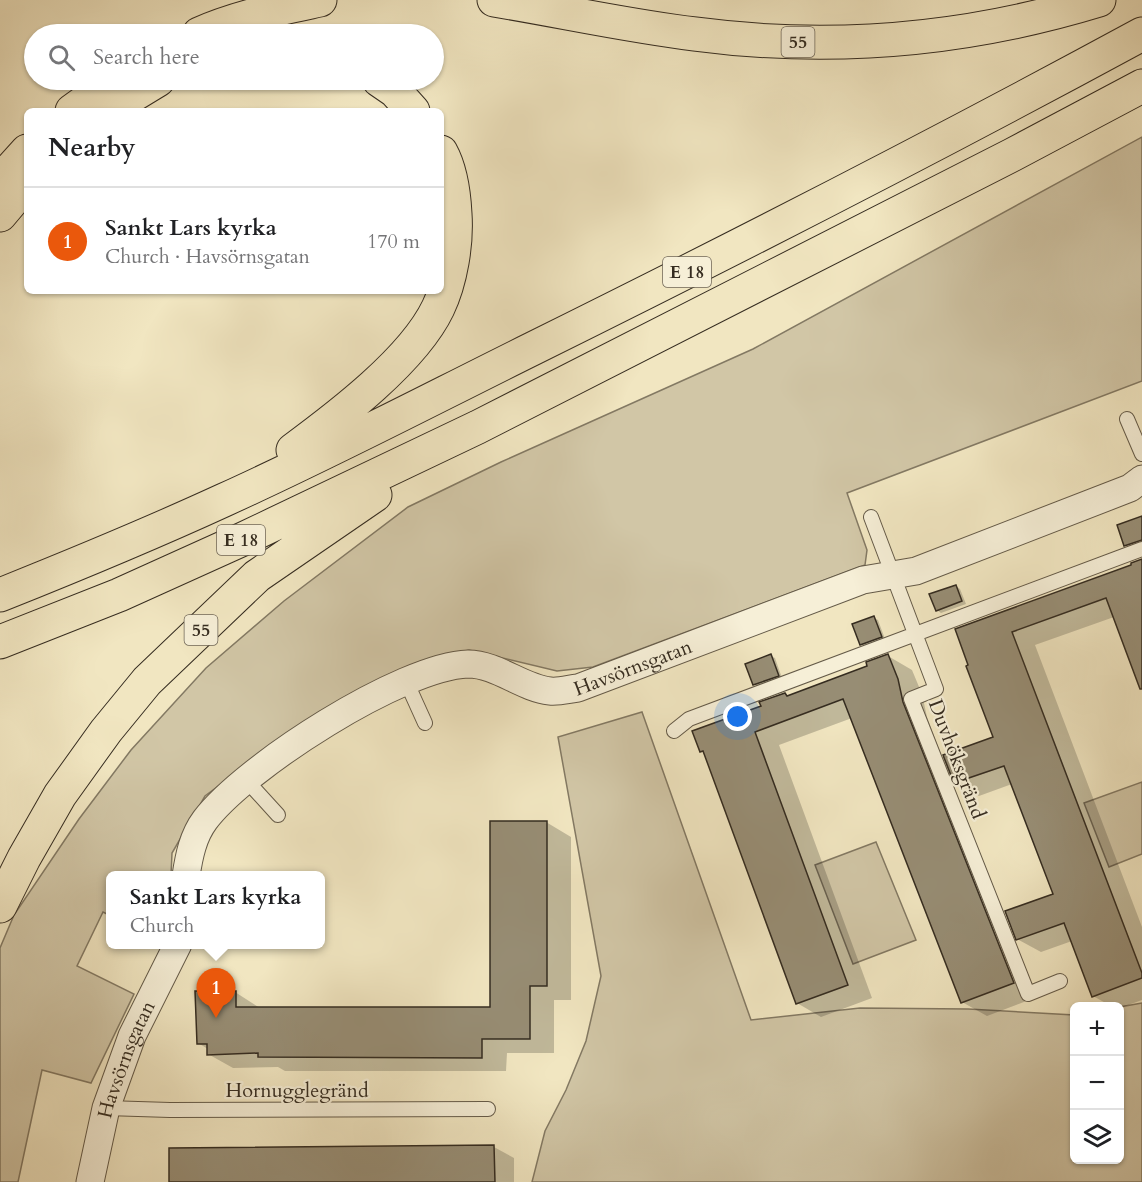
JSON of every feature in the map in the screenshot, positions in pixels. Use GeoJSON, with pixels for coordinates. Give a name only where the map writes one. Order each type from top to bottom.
{"type":"FeatureCollection","features":[{"type":"Feature","properties":{"kind":"highway"},"geometry":{"type":"LineString","coordinates":[[223,24],[320,0]]}},
{"type":"Feature","properties":{"kind":"highway","name":"55"},"geometry":{"type":"LineString","coordinates":[[494,0],[695,34],[816,43],[885,41],[947,35],[1008,24],[1099,0]]}},
{"type":"Feature","properties":{"kind":"highway","name":"E 18"},"geometry":{"type":"LineString","coordinates":[[0,595],[226,500],[746,243],[988,118],[1142,34]]}},
{"type":"Feature","properties":{"kind":"highway","name":"E 18"},"geometry":{"type":"LineString","coordinates":[[0,642],[119,595],[243,539],[478,427],[1012,155],[1142,86]]}},
{"type":"Feature","properties":{"kind":"highway"},"geometry":{"type":"LineString","coordinates":[[76,108],[101,90]]}},
{"type":"Feature","properties":{"kind":"highway"},"geometry":{"type":"LineString","coordinates":[[112,108],[142,90]]}},
{"type":"Feature","properties":{"kind":"highway"},"geometry":{"type":"LineString","coordinates":[[394,90],[410,108]]}},
{"type":"Feature","properties":{"kind":"highway"},"geometry":{"type":"LineString","coordinates":[[0,181],[24,154]]}},
{"type":"Feature","properties":{"kind":"highway"},"geometry":{"type":"LineString","coordinates":[[444,162],[454,195],[456,230],[452,266],[444,291]]}},
{"type":"Feature","properties":{"kind":"highway"},"geometry":{"type":"LineString","coordinates":[[0,215],[24,187]]}},
{"type":"Feature","properties":{"kind":"highway"},"geometry":{"type":"LineString","coordinates":[[226,500],[321,430],[384,376],[415,344],[439,307],[443,294]]}},
{"type":"Feature","properties":{"kind":"highway","name":"55"},"geometry":{"type":"LineString","coordinates":[[0,906],[60,795],[106,731],[147,681],[257,576],[339,518],[478,427]]}},
{"type":"Feature","properties":{"kind":"street","name":"Havsörnsgatan"},"geometry":{"type":"LineString","coordinates":[[187,871],[190,850],[205,821],[224,800],[317,728],[406,681],[444,666],[471,664],[551,691],[578,688],[863,580],[892,576],[926,567],[1130,488],[1142,479]]}},
{"type":"Feature","properties":{"kind":"street","name":"Havsörnsgatan"},"geometry":{"type":"LineString","coordinates":[[90,1182],[106,1108],[132,1036],[176,949]]}},
{"type":"Feature","properties":{"kind":"lane"},"geometry":{"type":"LineString","coordinates":[[1127,418],[1142,454]]}},
{"type":"Feature","properties":{"kind":"lane","name":"Duvhöksgränd"},"geometry":{"type":"LineString","coordinates":[[871,517],[936,688],[911,699],[1028,994],[1060,981]]}},
{"type":"Feature","properties":{"kind":"lane"},"geometry":{"type":"LineString","coordinates":[[674,730],[689,719],[1142,549]]}},
{"type":"Feature","properties":{"kind":"lane"},"geometry":{"type":"LineString","coordinates":[[406,681],[425,723]]}},
{"type":"Feature","properties":{"kind":"lane"},"geometry":{"type":"LineString","coordinates":[[247,781],[278,815]]}},
{"type":"Feature","properties":{"kind":"lane","name":"Hornugglegränd"},"geometry":{"type":"LineString","coordinates":[[106,1108],[161,1110],[488,1109]]}},
{"type":"Feature","properties":{"kind":"shaded area"},"geometry":{"type":"Polygon","coordinates":[[[1142,137],[1142,381],[847,493],[867,550],[865,565],[593,667],[557,671],[469,650],[408,666],[282,739],[205,796],[172,853],[171,871],[106,871],[106,914],[103,912],[77,966],[134,994],[91,1083],[42,1070],[18,1182],[0,1182],[0,948],[14,915],[79,819],[131,750],[206,668],[284,601],[408,507],[501,462],[753,349],[1142,137]]]}},
{"type":"Feature","properties":{"kind":"shaded area"},"geometry":{"type":"Polygon","coordinates":[[[642,712],[751,1020],[860,1008],[968,1009],[1070,1015],[1070,1164],[1124,1164],[1124,1006],[1142,1003],[1142,1182],[532,1182],[545,1131],[566,1090],[586,1041],[601,976],[558,737],[642,712]]]}},
{"type":"Feature","properties":{"kind":"shaded area"},"geometry":{"type":"Polygon","coordinates":[[[1142,782],[1142,854],[1109,867],[1084,803],[1142,782]]]}},
{"type":"Feature","properties":{"kind":"shaded area"},"geometry":{"type":"Polygon","coordinates":[[[876,842],[916,940],[853,964],[815,865],[876,842]]]}},
{"type":"Feature","properties":{"kind":"building"},"geometry":{"type":"Polygon","coordinates":[[[1142,516],[1142,540],[1124,546],[1117,525],[1142,516]]]}},
{"type":"Feature","properties":{"kind":"building"},"geometry":{"type":"Polygon","coordinates":[[[1142,559],[1142,689],[1140,689],[1106,598],[1012,632],[1142,973],[1142,978],[1092,997],[1064,923],[1016,940],[1005,911],[1053,894],[1004,766],[954,783],[943,755],[993,737],[966,666],[968,665],[955,629],[1142,559]]]}},
{"type":"Feature","properties":{"kind":"building"},"geometry":{"type":"Polygon","coordinates":[[[956,585],[962,601],[936,611],[929,594],[956,585]]]}},
{"type":"Feature","properties":{"kind":"building"},"geometry":{"type":"Polygon","coordinates":[[[874,616],[882,637],[860,645],[852,624],[874,616]]]}},
{"type":"Feature","properties":{"kind":"building"},"geometry":{"type":"Polygon","coordinates":[[[771,654],[779,676],[753,685],[745,664],[771,654]]]}},
{"type":"Feature","properties":{"kind":"building"},"geometry":{"type":"Polygon","coordinates":[[[888,654],[898,679],[903,702],[1014,983],[961,1003],[843,699],[755,732],[848,985],[796,1004],[703,751],[700,752],[692,731],[761,706],[759,702],[785,693],[787,696],[867,666],[866,662],[888,654]]]}},
{"type":"Feature","properties":{"kind":"building"},"geometry":{"type":"Polygon","coordinates":[[[490,821],[547,821],[547,986],[530,986],[530,1039],[482,1039],[482,1058],[258,1057],[258,1053],[207,1055],[207,1044],[197,1044],[195,991],[236,991],[236,1007],[490,1007],[490,821]]]}},
{"type":"Feature","properties":{"kind":"building"},"geometry":{"type":"Polygon","coordinates":[[[494,1145],[495,1182],[169,1182],[169,1148],[494,1145]]]}},
{"type":"Feature","properties":{"kind":"place","name":"Sankt Lars kyrka"},"geometry":{"type":"Point","coordinates":[216,1018]}}]}
